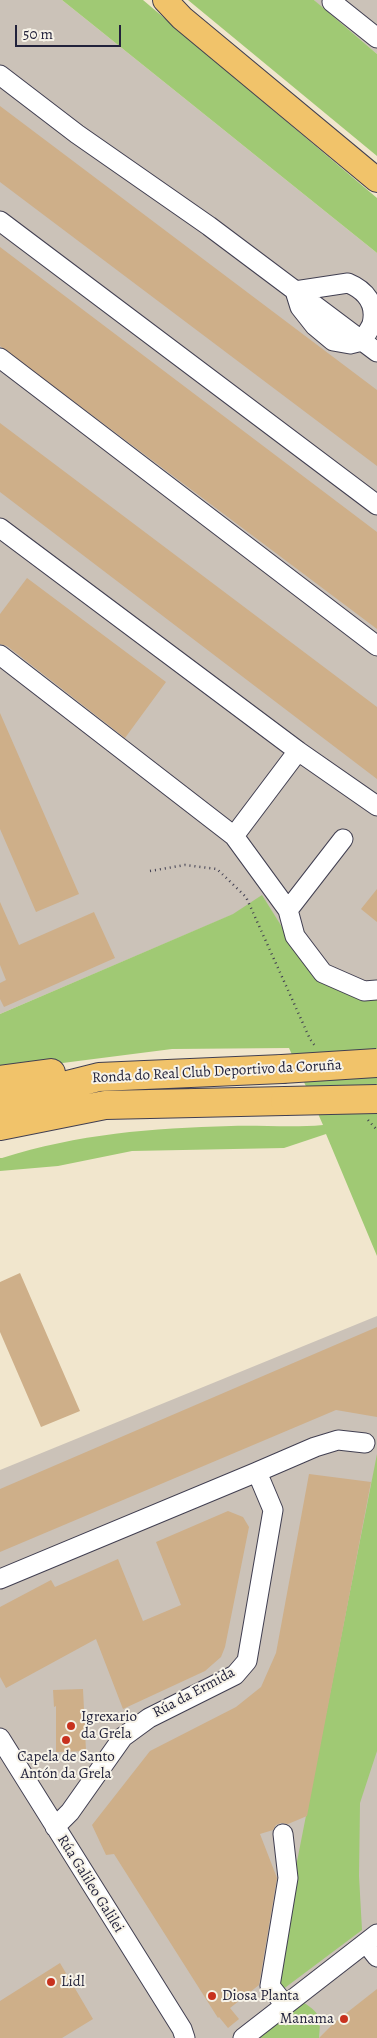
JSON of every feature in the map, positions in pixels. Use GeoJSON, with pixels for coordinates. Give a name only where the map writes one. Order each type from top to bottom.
{"type":"FeatureCollection","features":[{"type":"Feature","properties":{"kind":"highway","name":"Ronda do Real Club Deportivo da Coruña"},"geometry":{"type":"LineString","coordinates":[[0,1102],[99,1077],[377,1063]]}},
{"type":"Feature","properties":{"kind":"highway"},"geometry":{"type":"LineString","coordinates":[[0,1080],[68,1071],[99,1077]]}},
{"type":"Feature","properties":{"kind":"highway","name":"Ronda do Real Club Deportivo da Coruña"},"geometry":{"type":"LineString","coordinates":[[0,1126],[105,1105],[285,1101],[372,1108]]}},
{"type":"Feature","properties":{"kind":"highway"},"geometry":{"type":"LineString","coordinates":[[0,1146],[17,1139],[178,1103]]}},
{"type":"Feature","properties":{"kind":"main road"},"geometry":{"type":"LineString","coordinates":[[165,0],[182,18],[377,180]]}},
{"type":"Feature","properties":{"kind":"street"},"geometry":{"type":"LineString","coordinates":[[332,1],[377,38]]}},
{"type":"Feature","properties":{"kind":"street"},"geometry":{"type":"LineString","coordinates":[[0,75],[77,134],[209,226],[369,346],[372,323],[371,303],[361,288],[348,283],[296,291]]}},
{"type":"Feature","properties":{"kind":"street"},"geometry":{"type":"LineString","coordinates":[[0,221],[377,504]]}},
{"type":"Feature","properties":{"kind":"street"},"geometry":{"type":"LineString","coordinates":[[0,358],[377,646]]}},
{"type":"Feature","properties":{"kind":"street"},"geometry":{"type":"LineString","coordinates":[[0,528],[298,751],[377,806]]}},
{"type":"Feature","properties":{"kind":"street"},"geometry":{"type":"LineString","coordinates":[[0,654],[234,836],[288,910],[295,936],[323,973],[364,991],[377,990]]}},
{"type":"Feature","properties":{"kind":"street"},"geometry":{"type":"LineString","coordinates":[[234,836],[298,751]]}},
{"type":"Feature","properties":{"kind":"street"},"geometry":{"type":"LineString","coordinates":[[288,910],[343,839]]}},
{"type":"Feature","properties":{"kind":"street"},"geometry":{"type":"LineString","coordinates":[[0,1578],[258,1472],[315,1446],[338,1440],[365,1443]]}},
{"type":"Feature","properties":{"kind":"street","name":"Rúa da Ermida"},"geometry":{"type":"LineString","coordinates":[[55,1827],[70,1812],[123,1737],[149,1718],[235,1674],[247,1661],[273,1510],[258,1472]]}},
{"type":"Feature","properties":{"kind":"street","name":"Rúa Galileo Galilei"},"geometry":{"type":"LineString","coordinates":[[0,1738],[186,2035]]}},
{"type":"Feature","properties":{"kind":"street"},"geometry":{"type":"LineString","coordinates":[[282,1834],[288,1878],[270,1986],[285,2005]]}},
{"type":"Feature","properties":{"kind":"street"},"geometry":{"type":"LineString","coordinates":[[243,2038],[285,2005],[373,1945]]}},
{"type":"Feature","properties":{"kind":"path"},"geometry":{"type":"LineString","coordinates":[[150,871],[185,865],[217,869],[246,897],[310,1039],[316,1047]]}},
{"type":"Feature","properties":{"kind":"path"},"geometry":{"type":"LineString","coordinates":[[372,1108],[377,1130]]}},
{"type":"Feature","properties":{"kind":"shaded area"},"geometry":{"type":"Polygon","coordinates":[[[0,0],[62,0],[377,253],[377,997],[314,978],[262,896],[234,914],[0,1014],[0,0]]]}},
{"type":"Feature","properties":{"kind":"shaded area"},"geometry":{"type":"Polygon","coordinates":[[[314,0],[377,0],[377,54],[320,6],[314,0]]]}},
{"type":"Feature","properties":{"kind":"shaded area"},"geometry":{"type":"Polygon","coordinates":[[[377,1316],[377,2038],[0,2038],[0,1470],[377,1316]]]}},
{"type":"Feature","properties":{"kind":"green space"},"geometry":{"type":"Polygon","coordinates":[[[62,0],[143,0],[377,198],[377,253],[62,0]]]}},
{"type":"Feature","properties":{"kind":"green space"},"geometry":{"type":"Polygon","coordinates":[[[188,0],[314,0],[377,54],[377,156],[188,0]]]}},
{"type":"Feature","properties":{"kind":"green space"},"geometry":{"type":"Polygon","coordinates":[[[262,895],[314,978],[377,997],[377,1256],[326,1134],[284,1148],[132,1151],[58,1166],[0,1171],[0,1158],[59,1143],[115,1134],[202,1127],[323,1125],[289,1048],[172,1049],[0,1071],[0,1014],[233,914],[262,895]]]}},
{"type":"Feature","properties":{"kind":"green space"},"geometry":{"type":"Polygon","coordinates":[[[377,1454],[377,1751],[360,1803],[359,1876],[362,1930],[270,1999],[377,1454]]]}},
{"type":"Feature","properties":{"kind":"green space"},"geometry":{"type":"Polygon","coordinates":[[[303,2002],[319,2017],[319,2038],[256,2038],[303,2002]]]}},
{"type":"Feature","properties":{"kind":"building"},"geometry":{"type":"Polygon","coordinates":[[[0,106],[377,390],[377,466],[0,182],[0,106]]]}},
{"type":"Feature","properties":{"kind":"building"},"geometry":{"type":"Polygon","coordinates":[[[0,247],[377,532],[377,629],[0,346],[0,247]]]}},
{"type":"Feature","properties":{"kind":"building"},"geometry":{"type":"Polygon","coordinates":[[[0,423],[377,707],[377,779],[0,492],[0,423]]]}},
{"type":"Feature","properties":{"kind":"building"},"geometry":{"type":"Polygon","coordinates":[[[27,578],[166,682],[125,738],[7,646],[0,644],[0,614],[27,578]]]}},
{"type":"Feature","properties":{"kind":"building"},"geometry":{"type":"Polygon","coordinates":[[[0,713],[79,894],[36,912],[0,829],[0,713]]]}},
{"type":"Feature","properties":{"kind":"building"},"geometry":{"type":"Polygon","coordinates":[[[377,889],[377,922],[361,909],[377,889]]]}},
{"type":"Feature","properties":{"kind":"building"},"geometry":{"type":"Polygon","coordinates":[[[0,902],[19,945],[94,912],[115,958],[4,1007],[0,999],[0,983],[6,980],[0,965],[0,902]]]}},
{"type":"Feature","properties":{"kind":"building"},"geometry":{"type":"Polygon","coordinates":[[[20,1273],[80,1411],[41,1427],[0,1332],[0,1282],[20,1273]]]}},
{"type":"Feature","properties":{"kind":"building"},"geometry":{"type":"Polygon","coordinates":[[[377,1327],[377,1417],[336,1410],[0,1552],[0,1489],[377,1327]]]}},
{"type":"Feature","properties":{"kind":"building"},"geometry":{"type":"Polygon","coordinates":[[[309,1474],[371,1482],[307,1816],[288,1824],[281,1823],[276,1825],[273,1830],[260,1834],[277,1878],[259,1985],[230,2008],[239,2019],[228,2028],[218,2018],[114,1854],[106,1855],[92,1825],[150,1751],[236,1707],[261,1687],[276,1653],[309,1474]]]}},
{"type":"Feature","properties":{"kind":"building"},"geometry":{"type":"Polygon","coordinates":[[[228,1511],[243,1517],[249,1527],[225,1647],[221,1657],[205,1671],[123,1709],[96,1639],[6,1688],[0,1677],[0,1607],[51,1580],[55,1587],[118,1559],[143,1621],[181,1605],[156,1542],[228,1511]]]}},
{"type":"Feature","properties":{"kind":"building","name":"Igrexario da Grela"},"geometry":{"type":"Polygon","coordinates":[[[83,1689],[86,1751],[56,1752],[56,1706],[54,1707],[53,1690],[83,1689]]]}},
{"type":"Feature","properties":{"kind":"building","name":"Lidl"},"geometry":{"type":"Polygon","coordinates":[[[60,1963],[93,2019],[62,2038],[0,2038],[0,2001],[60,1963]]]}},
{"type":"Feature","properties":{"kind":"building"},"geometry":{"type":"Polygon","coordinates":[[[377,1989],[377,2038],[319,2038],[335,2022],[377,1989]]]}},
{"type":"Feature","properties":{"kind":"place","name":"Igrexario da Grela"},"geometry":{"type":"Point","coordinates":[71,1726]}},
{"type":"Feature","properties":{"kind":"place","name":"Capela de Santo Antón da Grela"},"geometry":{"type":"Point","coordinates":[66,1740]}},
{"type":"Feature","properties":{"kind":"place","name":"Lidl"},"geometry":{"type":"Point","coordinates":[51,1982]}},
{"type":"Feature","properties":{"kind":"place","name":"Diosa Planta"},"geometry":{"type":"Point","coordinates":[212,1996]}},
{"type":"Feature","properties":{"kind":"place","name":"Manama"},"geometry":{"type":"Point","coordinates":[344,2019]}}]}
